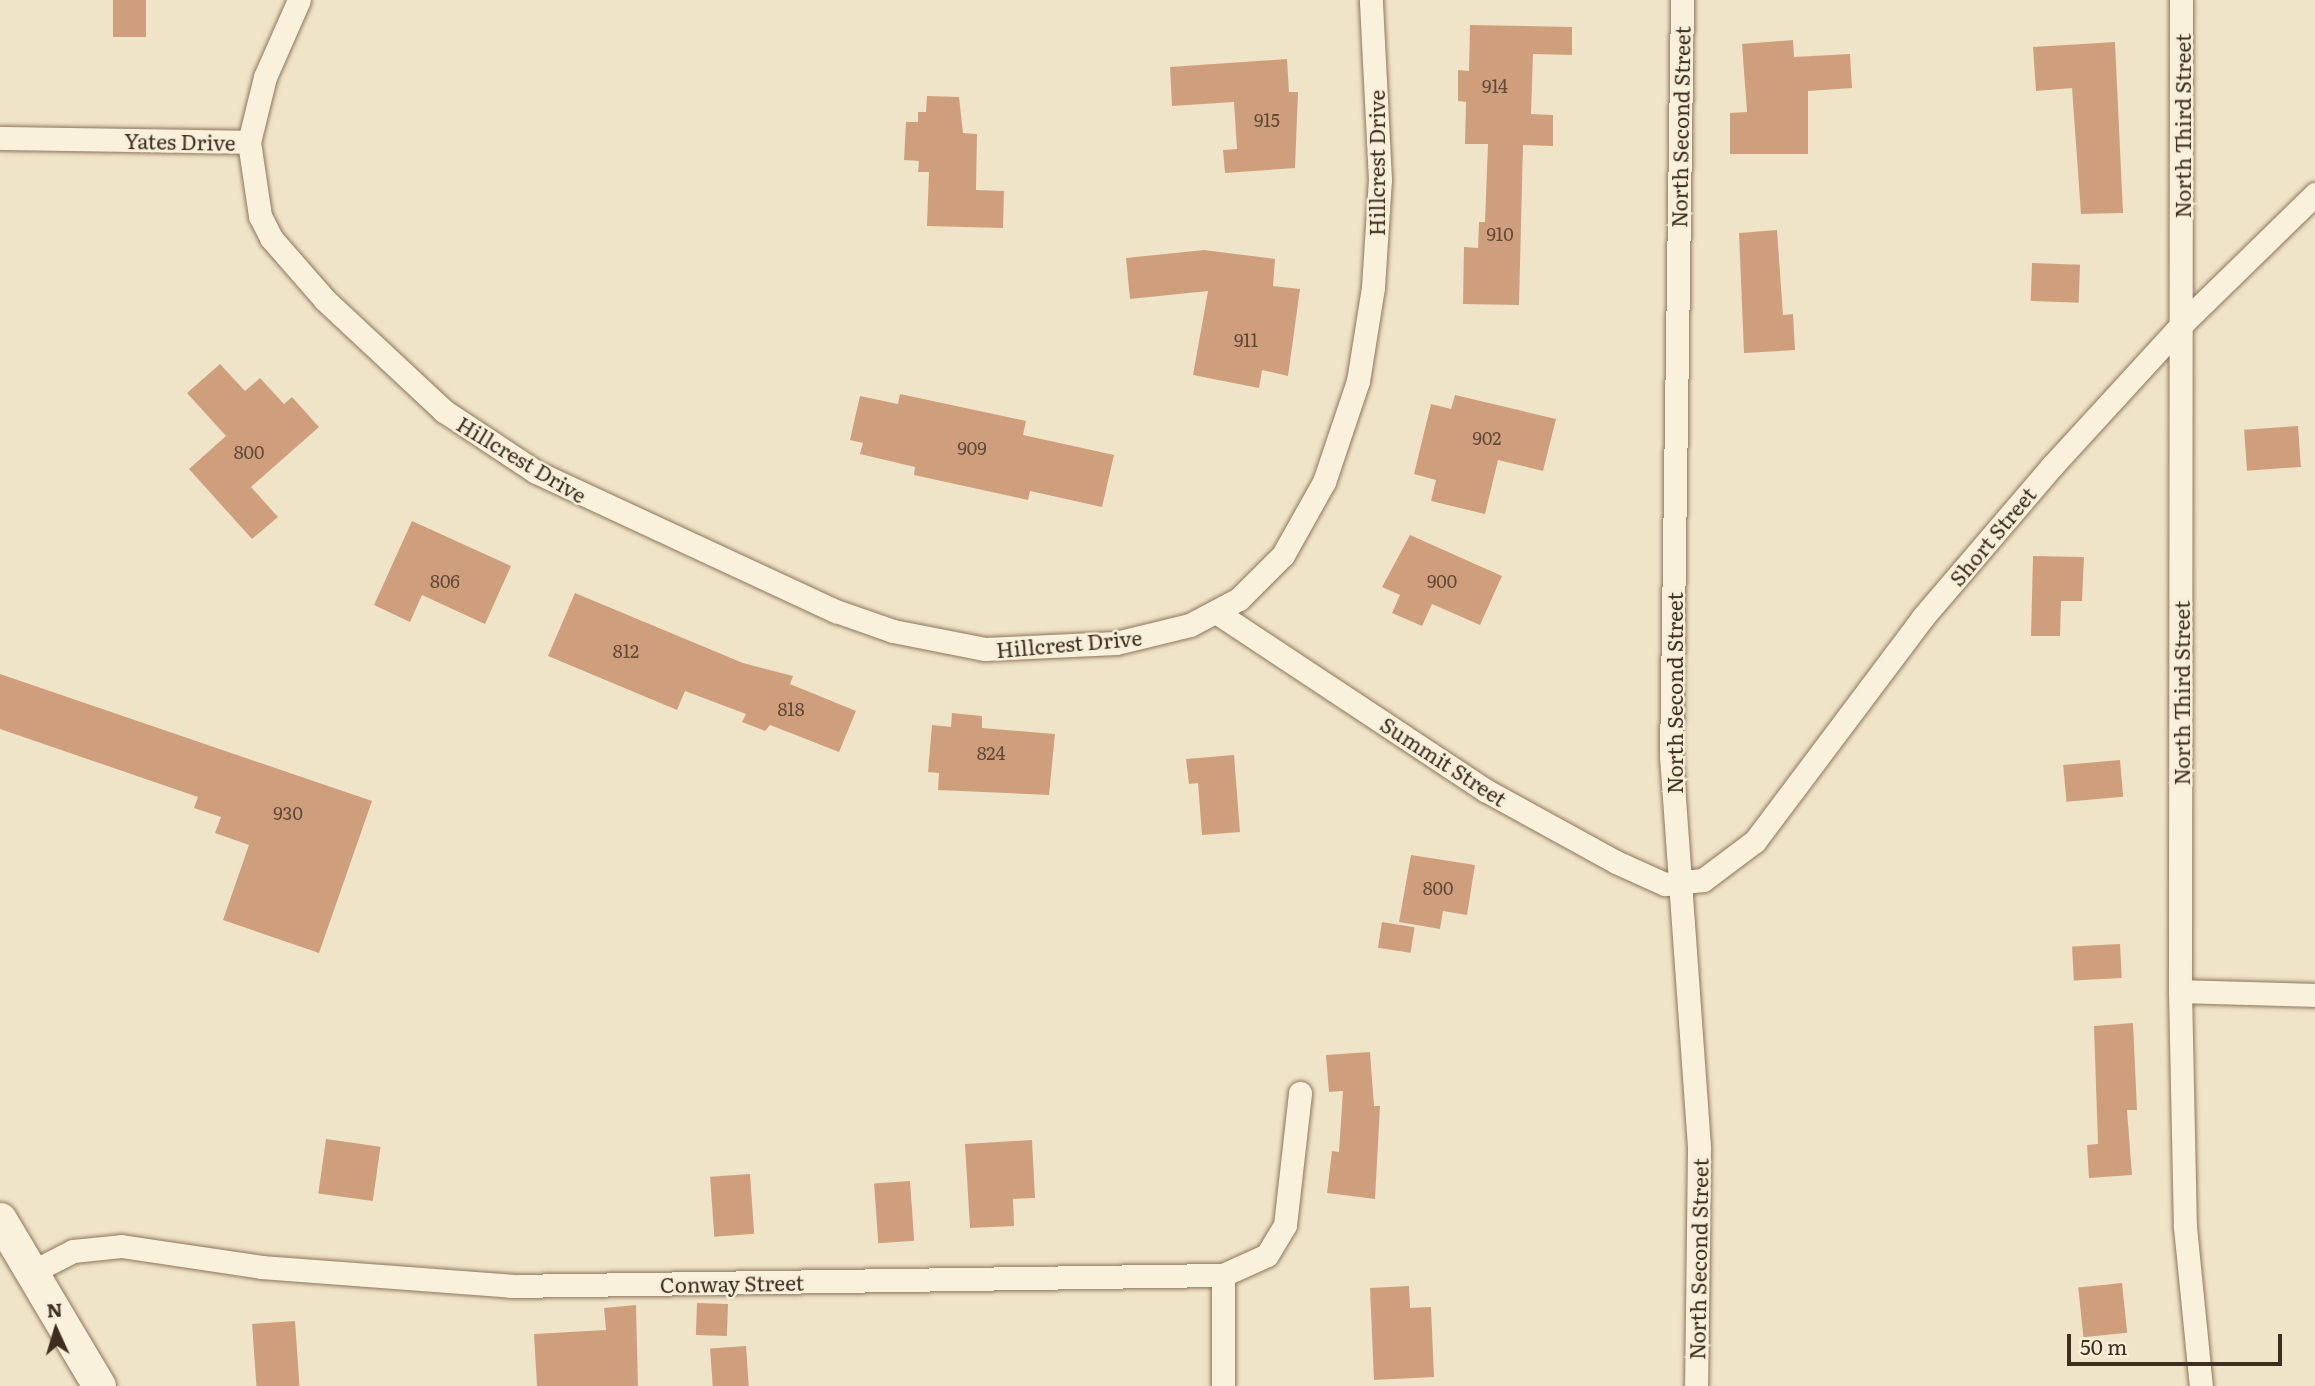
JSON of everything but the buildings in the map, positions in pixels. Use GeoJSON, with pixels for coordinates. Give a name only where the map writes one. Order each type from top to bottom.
{"type":"FeatureCollection","features":[{"type":"Feature","properties":{"kind":"street","name":"Yates Drive"},"geometry":{"type":"LineString","coordinates":[[0,138],[249,142],[265,77],[299,0]]}},
{"type":"Feature","properties":{"kind":"street","name":"Hillcrest Drive"},"geometry":{"type":"LineString","coordinates":[[249,142],[260,216],[271,237],[325,300],[444,411],[573,493],[836,611],[935,643],[1026,649],[1116,643],[1190,625],[1216,612],[1264,577],[1300,529],[1324,482],[1357,381],[1373,287],[1380,180],[1371,0]]}},
{"type":"Feature","properties":{"kind":"street","name":"North Second Street"},"geometry":{"type":"LineString","coordinates":[[1682,0],[1671,756],[1684,885],[1699,1149],[1696,1386]]}},
{"type":"Feature","properties":{"kind":"street","name":"North Third Street"},"geometry":{"type":"LineString","coordinates":[[2181,0],[2183,323],[2179,991],[2185,1227],[2201,1386]]}},
{"type":"Feature","properties":{"kind":"street","name":"Short Street"},"geometry":{"type":"LineString","coordinates":[[1684,885],[1720,871],[1755,841],[1923,617],[2183,323],[2315,194]]}},
{"type":"Feature","properties":{"kind":"street","name":"Summit Street"},"geometry":{"type":"LineString","coordinates":[[1216,612],[1485,790],[1646,878],[1684,885]]}},
{"type":"Feature","properties":{"kind":"street"},"geometry":{"type":"LineString","coordinates":[[2179,991],[2315,995]]}},
{"type":"Feature","properties":{"kind":"street","name":"Conway Street"},"geometry":{"type":"LineString","coordinates":[[32,1272],[74,1251],[121,1246],[261,1267],[511,1286],[1223,1275],[1267,1255],[1285,1225],[1300,1093]]}},
{"type":"Feature","properties":{"kind":"street"},"geometry":{"type":"LineString","coordinates":[[0,1219],[99,1386]]}},
{"type":"Feature","properties":{"kind":"street"},"geometry":{"type":"LineString","coordinates":[[1223,1275],[1223,1386]]}}]}
